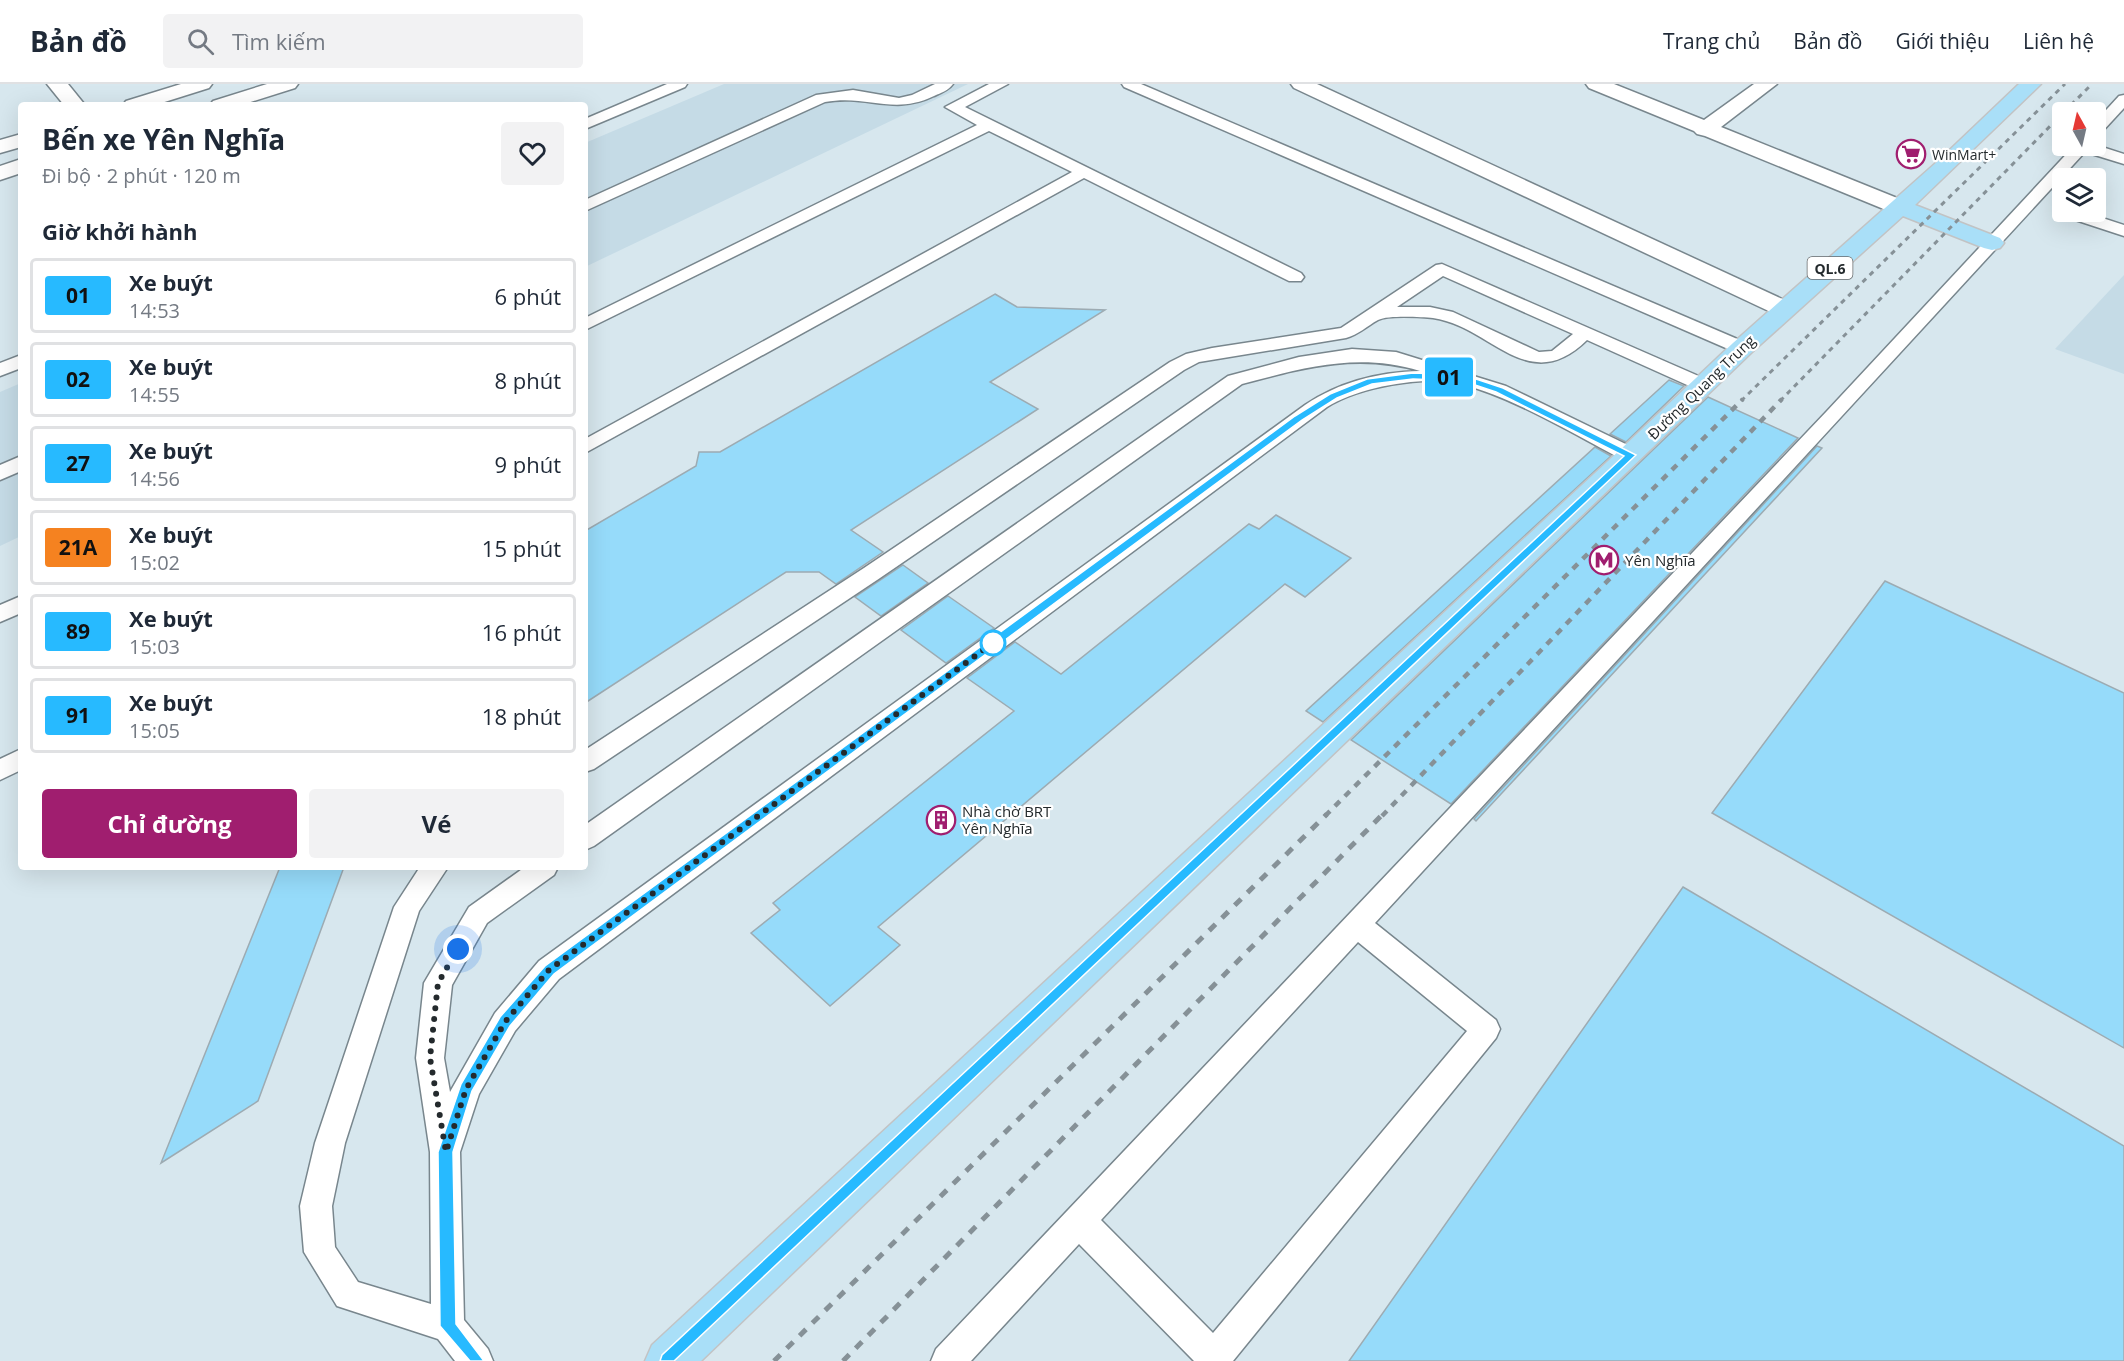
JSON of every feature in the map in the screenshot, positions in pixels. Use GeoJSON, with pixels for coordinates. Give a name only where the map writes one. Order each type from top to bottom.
{"type":"FeatureCollection","features":[{"type":"Feature","properties":{"kind":"highway","name":"Đường Quang Trung"},"geometry":{"type":"LineString","coordinates":[[668,1361],[1742,348],[1946,166],[2031,84]]}},
{"type":"Feature","properties":{"kind":"highway"},"geometry":{"type":"LineString","coordinates":[[1899,207],[1992,243]]}},
{"type":"Feature","properties":{"kind":"street"},"geometry":{"type":"LineString","coordinates":[[57,84],[72,102]]}},
{"type":"Feature","properties":{"kind":"street"},"geometry":{"type":"LineString","coordinates":[[143,102],[202,84]]}},
{"type":"Feature","properties":{"kind":"street"},"geometry":{"type":"LineString","coordinates":[[230,102],[288,84]]}},
{"type":"Feature","properties":{"kind":"street"},"geometry":{"type":"LineString","coordinates":[[1301,84],[1784,309]]}},
{"type":"Feature","properties":{"kind":"street"},"geometry":{"type":"LineString","coordinates":[[1596,84],[1704,130],[1899,207]]}},
{"type":"Feature","properties":{"kind":"street"},"geometry":{"type":"LineString","coordinates":[[1704,130],[1767,84]]}},
{"type":"Feature","properties":{"kind":"street"},"geometry":{"type":"LineString","coordinates":[[0,147],[18,141]]}},
{"type":"Feature","properties":{"kind":"street"},"geometry":{"type":"LineString","coordinates":[[0,173],[18,167]]}},
{"type":"Feature","properties":{"kind":"lane"},"geometry":{"type":"LineString","coordinates":[[588,123],[680,84]]}},
{"type":"Feature","properties":{"kind":"lane"},"geometry":{"type":"LineString","coordinates":[[588,205],[820,98],[842,94],[859,95],[885,102],[899,102],[917,99],[946,84]]}},
{"type":"Feature","properties":{"kind":"lane"},"geometry":{"type":"LineString","coordinates":[[1001,84],[953,107],[1295,277]]}},
{"type":"Feature","properties":{"kind":"lane"},"geometry":{"type":"LineString","coordinates":[[1129,84],[1742,348]]}},
{"type":"Feature","properties":{"kind":"lane"},"geometry":{"type":"LineString","coordinates":[[2106,119],[2124,99]]}},
{"type":"Feature","properties":{"kind":"lane"},"geometry":{"type":"LineString","coordinates":[[588,324],[989,124]]}},
{"type":"Feature","properties":{"kind":"lane"},"geometry":{"type":"LineString","coordinates":[[2106,153],[2124,159]]}},
{"type":"Feature","properties":{"kind":"lane"},"geometry":{"type":"LineString","coordinates":[[948,1361],[2073,156]]}},
{"type":"Feature","properties":{"kind":"lane"},"geometry":{"type":"LineString","coordinates":[[588,445],[1084,172]]}},
{"type":"Feature","properties":{"kind":"lane"},"geometry":{"type":"LineString","coordinates":[[2034,198],[2052,205]]}},
{"type":"Feature","properties":{"kind":"lane"},"geometry":{"type":"LineString","coordinates":[[2098,222],[2124,231]]}},
{"type":"Feature","properties":{"kind":"lane"},"geometry":{"type":"LineString","coordinates":[[588,760],[872,573],[1177,366],[1193,358],[1212,354],[1346,333],[1442,269],[1703,385]]}},
{"type":"Feature","properties":{"kind":"lane"},"geometry":{"type":"LineString","coordinates":[[1378,313],[1446,315],[1519,350],[1548,358],[1563,352],[1585,332]]}},
{"type":"Feature","properties":{"kind":"lane"},"geometry":{"type":"LineString","coordinates":[[588,837],[1235,380],[1299,363],[1352,355],[1396,358],[1499,390],[1631,455]]}},
{"type":"Feature","properties":{"kind":"lane"},"geometry":{"type":"LineString","coordinates":[[0,370],[18,362]]}},
{"type":"Feature","properties":{"kind":"lane"},"geometry":{"type":"LineString","coordinates":[[446,1152],[466,1089],[505,1022],[549,970],[1298,418],[1334,396],[1370,381],[1413,376],[1464,378]]}},
{"type":"Feature","properties":{"kind":"lane"},"geometry":{"type":"LineString","coordinates":[[0,473],[18,464]]}},
{"type":"Feature","properties":{"kind":"lane"},"geometry":{"type":"LineString","coordinates":[[0,614],[18,605]]}},
{"type":"Feature","properties":{"kind":"lane"},"geometry":{"type":"LineString","coordinates":[[0,770],[18,761]]}},
{"type":"Feature","properties":{"kind":"lane"},"geometry":{"type":"LineString","coordinates":[[432,870],[407,907],[330,1143],[316,1206],[320,1252],[348,1295],[448,1326],[476,1361]]}},
{"type":"Feature","properties":{"kind":"lane"},"geometry":{"type":"LineString","coordinates":[[448,1326],[446,1152],[430,1058],[438,983],[478,915],[542,870]]}},
{"type":"Feature","properties":{"kind":"lane"},"geometry":{"type":"LineString","coordinates":[[1079,1221],[1216,1359],[1486,1029],[1356,924]]}},
{"type":"Feature","properties":{"kind":"shaded area"},"geometry":{"type":"Polygon","coordinates":[[[724,84],[968,84],[588,266],[588,142],[724,84]]]}},
{"type":"Feature","properties":{"kind":"shaded area"},"geometry":{"type":"Polygon","coordinates":[[[2124,275],[2124,374],[2055,349],[2124,275]]]}},
{"type":"Feature","properties":{"kind":"shaded area"},"geometry":{"type":"Polygon","coordinates":[[[18,384],[18,537],[0,546],[0,392],[18,384]]]}},
{"type":"Feature","properties":{"kind":"building"},"geometry":{"type":"Polygon","coordinates":[[[995,294],[1017,307],[1105,310],[990,382],[1038,409],[851,530],[883,552],[836,584],[819,572],[786,572],[588,701],[588,529],[696,466],[699,452],[720,452],[995,294]]]}},
{"type":"Feature","properties":{"kind":"building"},"geometry":{"type":"Polygon","coordinates":[[[1669,380],[1684,386],[1626,442],[1610,434],[1669,380]]]}},
{"type":"Feature","properties":{"kind":"building"},"geometry":{"type":"Polygon","coordinates":[[[1708,397],[1798,438],[1451,804],[1351,740],[1708,397]]]}},
{"type":"Feature","properties":{"kind":"building"},"geometry":{"type":"Polygon","coordinates":[[[1817,446],[1822,448],[1476,821],[1474,819],[1817,446]]]}},
{"type":"Feature","properties":{"kind":"building"},"geometry":{"type":"Polygon","coordinates":[[[1595,447],[1611,456],[1323,722],[1306,711],[1595,447]]]}},
{"type":"Feature","properties":{"kind":"building","name":"Nhà chờ BRT Yên Nghĩa"},"geometry":{"type":"Polygon","coordinates":[[[1276,515],[1351,558],[1305,597],[1285,584],[878,927],[900,945],[830,1006],[751,933],[780,910],[773,903],[1014,711],[967,678],[1015,642],[1061,674],[1249,524],[1259,529],[1276,515]]]}},
{"type":"Feature","properties":{"kind":"building"},"geometry":{"type":"Polygon","coordinates":[[[903,565],[928,583],[881,616],[855,597],[903,565]]]}},
{"type":"Feature","properties":{"kind":"building"},"geometry":{"type":"Polygon","coordinates":[[[1885,581],[2124,693],[2124,1048],[1712,813],[1885,581]]]}},
{"type":"Feature","properties":{"kind":"building"},"geometry":{"type":"Polygon","coordinates":[[[948,596],[994,628],[946,663],[901,630],[948,596]]]}},
{"type":"Feature","properties":{"kind":"building"},"geometry":{"type":"Polygon","coordinates":[[[279,870],[343,870],[258,1101],[161,1163],[279,870]]]}},
{"type":"Feature","properties":{"kind":"building"},"geometry":{"type":"Polygon","coordinates":[[[1683,887],[2124,1146],[2124,1361],[1349,1361],[1683,887]]]}},
{"type":"Feature","properties":{"kind":"railway"},"geometry":{"type":"LineString","coordinates":[[1741,401],[2065,84]]}},
{"type":"Feature","properties":{"kind":"railway"},"geometry":{"type":"LineString","coordinates":[[2074,102],[2092,84]]}},
{"type":"Feature","properties":{"kind":"railway"},"geometry":{"type":"LineString","coordinates":[[1780,401],[2052,124]]}},
{"type":"Feature","properties":{"kind":"railway"},"geometry":{"type":"LineString","coordinates":[[1325,816],[1743,399]]}},
{"type":"Feature","properties":{"kind":"railway"},"geometry":{"type":"LineString","coordinates":[[1382,816],[1782,399]]}},
{"type":"Feature","properties":{"kind":"railway"},"geometry":{"type":"LineString","coordinates":[[774,1361],[1327,814]]}},
{"type":"Feature","properties":{"kind":"railway"},"geometry":{"type":"LineString","coordinates":[[843,1361],[1383,814]]}},
{"type":"Feature","properties":{"kind":"bus line","name":"01"},"geometry":{"type":"LineString","coordinates":[[476,1361],[448,1326],[446,1152],[466,1089],[505,1022],[549,970],[1298,418],[1334,396],[1370,381],[1413,376],[1464,378],[1499,390],[1631,455],[668,1361]]}},
{"type":"Feature","properties":{"kind":"place","name":"WinMart+"},"geometry":{"type":"Point","coordinates":[1911,154]}},
{"type":"Feature","properties":{"kind":"place","name":"Yên Nghĩa"},"geometry":{"type":"Point","coordinates":[1604,560]}},
{"type":"Feature","properties":{"kind":"place","name":"Nhà chờ BRT Yên Nghĩa"},"geometry":{"type":"Point","coordinates":[941,820]}},
{"type":"Feature","properties":{"kind":"route"},"geometry":{"type":"LineString","coordinates":[[458,949],[438,983],[430,1058],[446,1152],[466,1089],[505,1022],[549,970],[1001,637],[993,643]]}}]}
